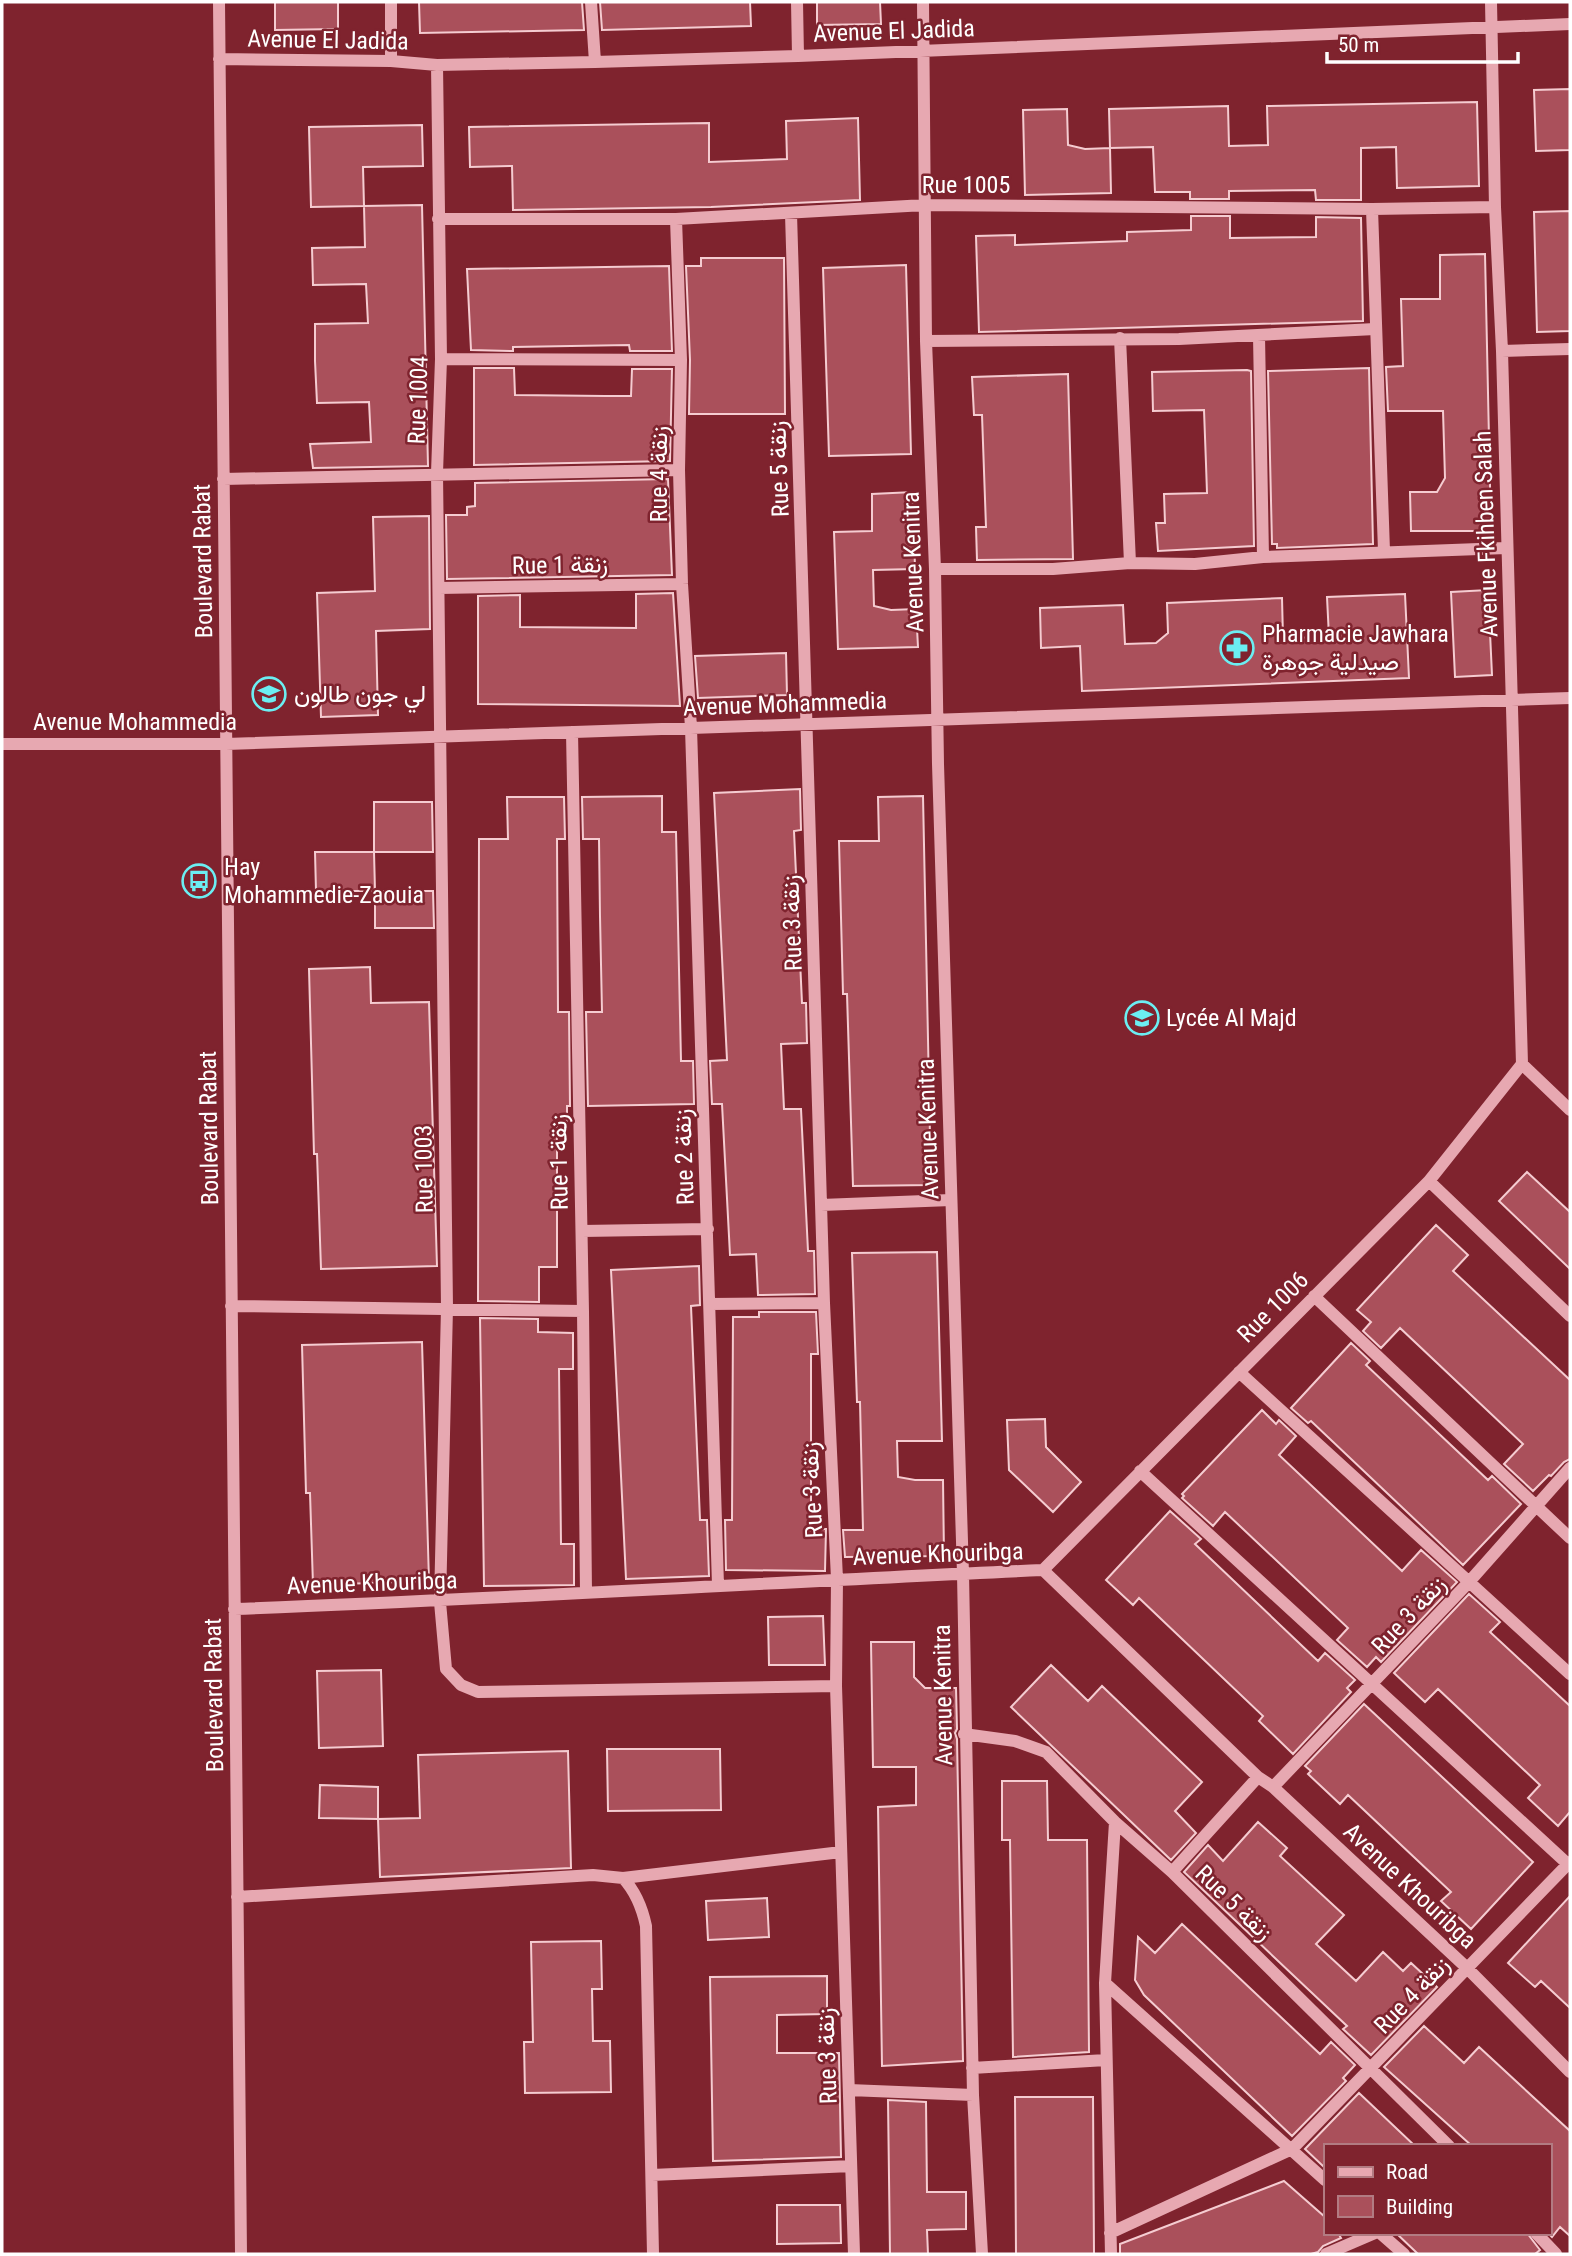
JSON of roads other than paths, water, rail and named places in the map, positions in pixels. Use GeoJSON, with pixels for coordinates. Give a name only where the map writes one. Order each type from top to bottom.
{"type":"FeatureCollection","features":[{"type":"Feature","properties":{"kind":"street","name":"Boulevard Rabat"},"geometry":{"type":"LineString","coordinates":[[219,2],[241,2254]]}},
{"type":"Feature","properties":{"kind":"street"},"geometry":{"type":"LineString","coordinates":[[391,2],[391,61]]}},
{"type":"Feature","properties":{"kind":"street"},"geometry":{"type":"LineString","coordinates":[[591,2],[595,62]]}},
{"type":"Feature","properties":{"kind":"street"},"geometry":{"type":"LineString","coordinates":[[797,2],[798,57]]}},
{"type":"Feature","properties":{"kind":"street","name":"Avenue Kenitra"},"geometry":{"type":"LineString","coordinates":[[923,2],[926,341],[935,569],[963,1574],[972,2068],[982,2254]]}},
{"type":"Feature","properties":{"kind":"street","name":"Avenue Fkihben Salah"},"geometry":{"type":"LineString","coordinates":[[1491,2],[1522,1064]]}},
{"type":"Feature","properties":{"kind":"street","name":"Avenue El Jadida"},"geometry":{"type":"LineString","coordinates":[[219,59],[391,61],[437,65],[798,57],[1570,24]]}},
{"type":"Feature","properties":{"kind":"street","name":"Rue 1004"},"geometry":{"type":"LineString","coordinates":[[437,65],[441,359],[437,473],[440,736]]}},
{"type":"Feature","properties":{"kind":"street","name":"Rue 1005"},"geometry":{"type":"LineString","coordinates":[[438,219],[676,219],[925,205],[1372,209],[1495,207]]}},
{"type":"Feature","properties":{"kind":"street"},"geometry":{"type":"LineString","coordinates":[[1372,209],[1384,551]]}},
{"type":"Feature","properties":{"kind":"street","name":"Rue 5 زنقة"},"geometry":{"type":"LineString","coordinates":[[791,214],[808,724]]}},
{"type":"Feature","properties":{"kind":"street","name":"Rue 4 زنقة"},"geometry":{"type":"LineString","coordinates":[[676,219],[681,360],[679,470],[682,584],[691,728]]}},
{"type":"Feature","properties":{"kind":"street"},"geometry":{"type":"LineString","coordinates":[[926,341],[1179,339],[1375,330]]}},
{"type":"Feature","properties":{"kind":"street"},"geometry":{"type":"LineString","coordinates":[[1259,336],[1263,557]]}},
{"type":"Feature","properties":{"kind":"street"},"geometry":{"type":"LineString","coordinates":[[1120,338],[1130,563]]}},
{"type":"Feature","properties":{"kind":"street"},"geometry":{"type":"LineString","coordinates":[[1502,351],[1570,349]]}},
{"type":"Feature","properties":{"kind":"street"},"geometry":{"type":"LineString","coordinates":[[441,359],[681,360]]}},
{"type":"Feature","properties":{"kind":"street"},"geometry":{"type":"LineString","coordinates":[[223,480],[437,473],[679,470]]}},
{"type":"Feature","properties":{"kind":"street"},"geometry":{"type":"LineString","coordinates":[[935,569],[1053,569],[1130,563],[1195,564],[1263,557],[1506,548]]}},
{"type":"Feature","properties":{"kind":"street","name":"Rue 1 زنقة"},"geometry":{"type":"LineString","coordinates":[[439,588],[682,584]]}},
{"type":"Feature","properties":{"kind":"street","name":"Avenue Mohammedia"},"geometry":{"type":"LineString","coordinates":[[2,744],[226,744],[1570,698]]}},
{"type":"Feature","properties":{"kind":"street","name":"Rue 3 زنقة"},"geometry":{"type":"LineString","coordinates":[[808,724],[824,1303],[837,1579],[836,1686],[854,2254]]}},
{"type":"Feature","properties":{"kind":"street","name":"Rue 2 زنقة"},"geometry":{"type":"LineString","coordinates":[[691,728],[718,1585]]}},
{"type":"Feature","properties":{"kind":"street","name":"Rue 1 زنقة"},"geometry":{"type":"LineString","coordinates":[[572,732],[586,1592]]}},
{"type":"Feature","properties":{"kind":"street","name":"Rue 1003"},"geometry":{"type":"LineString","coordinates":[[440,736],[447,1308],[440,1602],[446,1668],[461,1685],[478,1692],[836,1686]]}},
{"type":"Feature","properties":{"kind":"street"},"geometry":{"type":"LineString","coordinates":[[1522,1064],[1570,1110]]}},
{"type":"Feature","properties":{"kind":"street","name":"Rue 1006"},"geometry":{"type":"LineString","coordinates":[[1043,1570],[1429,1181],[1522,1064]]}},
{"type":"Feature","properties":{"kind":"street"},"geometry":{"type":"LineString","coordinates":[[1429,1181],[1570,1316]]}},
{"type":"Feature","properties":{"kind":"street"},"geometry":{"type":"LineString","coordinates":[[821,1205],[951,1200]]}},
{"type":"Feature","properties":{"kind":"street"},"geometry":{"type":"LineString","coordinates":[[582,1231],[708,1229]]}},
{"type":"Feature","properties":{"kind":"street"},"geometry":{"type":"LineString","coordinates":[[1314,1296],[1570,1538]]}},
{"type":"Feature","properties":{"kind":"street"},"geometry":{"type":"LineString","coordinates":[[710,1304],[824,1303]]}},
{"type":"Feature","properties":{"kind":"street"},"geometry":{"type":"LineString","coordinates":[[231,1306],[583,1311]]}},
{"type":"Feature","properties":{"kind":"street"},"geometry":{"type":"LineString","coordinates":[[1239,1372],[1570,1674]]}},
{"type":"Feature","properties":{"kind":"street","name":"Rue 3 زنقة"},"geometry":{"type":"LineString","coordinates":[[1273,1787],[1469,1582],[1570,1468]]}},
{"type":"Feature","properties":{"kind":"street"},"geometry":{"type":"LineString","coordinates":[[1140,1471],[1570,1864]]}},
{"type":"Feature","properties":{"kind":"street","name":"Avenue Khouribga"},"geometry":{"type":"LineString","coordinates":[[234,1609],[440,1602],[586,1592],[1043,1570],[1258,1777],[1273,1787],[1468,1968],[1570,2072]]}},
{"type":"Feature","properties":{"kind":"street","name":"Rue 5 زنقة"},"geometry":{"type":"LineString","coordinates":[[964,1734],[1015,1741],[1046,1752],[1115,1822],[1172,1872],[1447,2144]]}},
{"type":"Feature","properties":{"kind":"street"},"geometry":{"type":"LineString","coordinates":[[1172,1872],[1258,1777]]}},
{"type":"Feature","properties":{"kind":"street"},"geometry":{"type":"LineString","coordinates":[[1111,2254],[1105,1983],[1115,1822]]}},
{"type":"Feature","properties":{"kind":"street"},"geometry":{"type":"LineString","coordinates":[[237,1897],[593,1875],[623,1878],[841,1852]]}},
{"type":"Feature","properties":{"kind":"street","name":"Rue 4 زنقة"},"geometry":{"type":"LineString","coordinates":[[1292,2149],[1570,1864]]}},
{"type":"Feature","properties":{"kind":"street"},"geometry":{"type":"LineString","coordinates":[[623,1878],[632,1888],[643,1909],[646,1926],[653,2254]]}},
{"type":"Feature","properties":{"kind":"street"},"geometry":{"type":"LineString","coordinates":[[1105,1983],[1324,2179]]}},
{"type":"Feature","properties":{"kind":"street"},"geometry":{"type":"LineString","coordinates":[[972,2068],[1106,2060]]}},
{"type":"Feature","properties":{"kind":"street"},"geometry":{"type":"LineString","coordinates":[[849,2090],[973,2095]]}},
{"type":"Feature","properties":{"kind":"street"},"geometry":{"type":"LineString","coordinates":[[1110,2233],[1292,2149]]}},
{"type":"Feature","properties":{"kind":"street"},"geometry":{"type":"LineString","coordinates":[[652,2175],[851,2165]]}},
{"type":"Feature","properties":{"kind":"street"},"geometry":{"type":"LineString","coordinates":[[1326,2254],[1370,2235]]}},
{"type":"Feature","properties":{"kind":"street"},"geometry":{"type":"LineString","coordinates":[[1382,2235],[1404,2254]]}},
{"type":"Feature","properties":{"kind":"street"},"geometry":{"type":"LineString","coordinates":[[1538,2235],[1556,2254]]}},
{"type":"Feature","properties":{"kind":"place","name":"Pharmacie Jawhara صيدلية جوهرة"},"geometry":{"type":"Point","coordinates":[1237,648]}},
{"type":"Feature","properties":{"kind":"place","name":"لي جون طالون"},"geometry":{"type":"Point","coordinates":[269,694]}},
{"type":"Feature","properties":{"kind":"place","name":"Hay Mohammedie-Zaouia"},"geometry":{"type":"Point","coordinates":[199,881]}},
{"type":"Feature","properties":{"kind":"place","name":"Lycée Al Majd"},"geometry":{"type":"Point","coordinates":[1142,1018]}}]}
